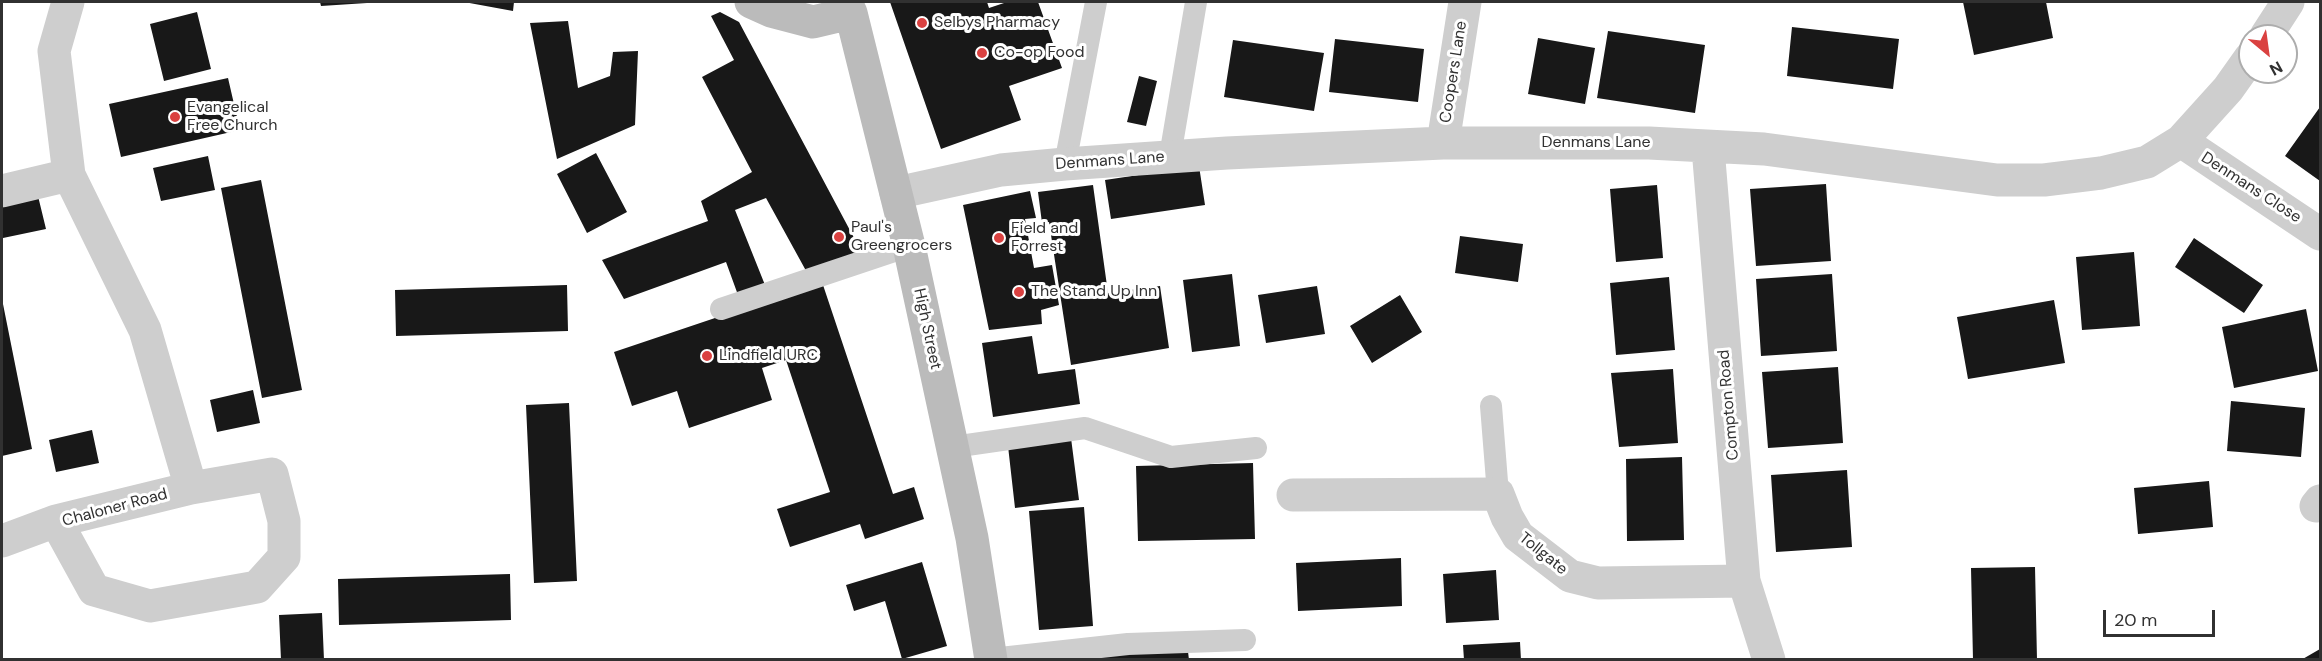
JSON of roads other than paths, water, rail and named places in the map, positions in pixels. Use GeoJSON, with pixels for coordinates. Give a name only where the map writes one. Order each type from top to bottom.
{"type":"FeatureCollection","features":[{"type":"Feature","properties":{"kind":"main road"},"geometry":{"type":"LineString","coordinates":[[751,2],[771,11],[813,22],[849,7]]}},
{"type":"Feature","properties":{"kind":"main road","name":"High Street"},"geometry":{"type":"LineString","coordinates":[[849,7],[909,246],[953,447],[972,538],[991,659]]}},
{"type":"Feature","properties":{"kind":"street","name":"Chaloner Road"},"geometry":{"type":"LineString","coordinates":[[68,2],[54,51],[69,175],[145,330],[191,488]]}},
{"type":"Feature","properties":{"kind":"street","name":"Coopers Lane"},"geometry":{"type":"LineString","coordinates":[[1443,143],[1465,2]]}},
{"type":"Feature","properties":{"kind":"street"},"geometry":{"type":"LineString","coordinates":[[2274,24],[2288,2]]}},
{"type":"Feature","properties":{"kind":"street","name":"Denmans Lane"},"geometry":{"type":"LineString","coordinates":[[896,193],[1001,170],[1065,164],[1170,156],[1443,143],[1649,143],[1708,148],[1764,149],[1997,180],[2044,180],[2101,173],[2147,162],[2181,141],[2238,75]]}},
{"type":"Feature","properties":{"kind":"street","name":"Denmans Close"},"geometry":{"type":"LineString","coordinates":[[2181,141],[2320,234]]}},
{"type":"Feature","properties":{"kind":"street","name":"Compton Road"},"geometry":{"type":"LineString","coordinates":[[1708,148],[1744,581],[1769,660]]}},
{"type":"Feature","properties":{"kind":"street"},"geometry":{"type":"LineString","coordinates":[[2,191],[69,175]]}},
{"type":"Feature","properties":{"kind":"street","name":"Chaloner Road"},"geometry":{"type":"LineString","coordinates":[[273,474],[284,521],[284,557],[257,587],[150,606],[94,590],[56,521],[191,488],[273,474]]}},
{"type":"Feature","properties":{"kind":"street"},"geometry":{"type":"LineString","coordinates":[[1293,495],[1498,494]]}},
{"type":"Feature","properties":{"kind":"street","name":"Tollgate"},"geometry":{"type":"LineString","coordinates":[[1498,494],[1518,536],[1570,576],[1598,583],[1744,581]]}},
{"type":"Feature","properties":{"kind":"street"},"geometry":{"type":"LineString","coordinates":[[2,541],[56,521]]}},
{"type":"Feature","properties":{"kind":"lane"},"geometry":{"type":"LineString","coordinates":[[1065,164],[1096,2]]}},
{"type":"Feature","properties":{"kind":"lane"},"geometry":{"type":"LineString","coordinates":[[1170,156],[1196,2]]}},
{"type":"Feature","properties":{"kind":"lane"},"geometry":{"type":"LineString","coordinates":[[721,309],[909,246]]}},
{"type":"Feature","properties":{"kind":"lane"},"geometry":{"type":"LineString","coordinates":[[1491,406],[1498,494]]}},
{"type":"Feature","properties":{"kind":"lane"},"geometry":{"type":"LineString","coordinates":[[953,447],[1085,428],[1171,457],[1256,448]]}},
{"type":"Feature","properties":{"kind":"lane"},"geometry":{"type":"LineString","coordinates":[[991,659],[1128,644],[1245,640]]}},
{"type":"Feature","properties":{"kind":"place","name":"Selbys Pharmacy"},"geometry":{"type":"Point","coordinates":[922,23]}},
{"type":"Feature","properties":{"kind":"place","name":"Co-op Food"},"geometry":{"type":"Point","coordinates":[982,53]}},
{"type":"Feature","properties":{"kind":"place","name":"Evangelical Free Church"},"geometry":{"type":"Point","coordinates":[175,117]}},
{"type":"Feature","properties":{"kind":"place","name":"Paul's Greengrocers"},"geometry":{"type":"Point","coordinates":[839,237]}},
{"type":"Feature","properties":{"kind":"place","name":"Field and Forrest"},"geometry":{"type":"Point","coordinates":[999,238]}},
{"type":"Feature","properties":{"kind":"place","name":"The Stand Up Inn"},"geometry":{"type":"Point","coordinates":[1019,292]}},
{"type":"Feature","properties":{"kind":"place","name":"Lindfield URC"},"geometry":{"type":"Point","coordinates":[707,356]}}]}
